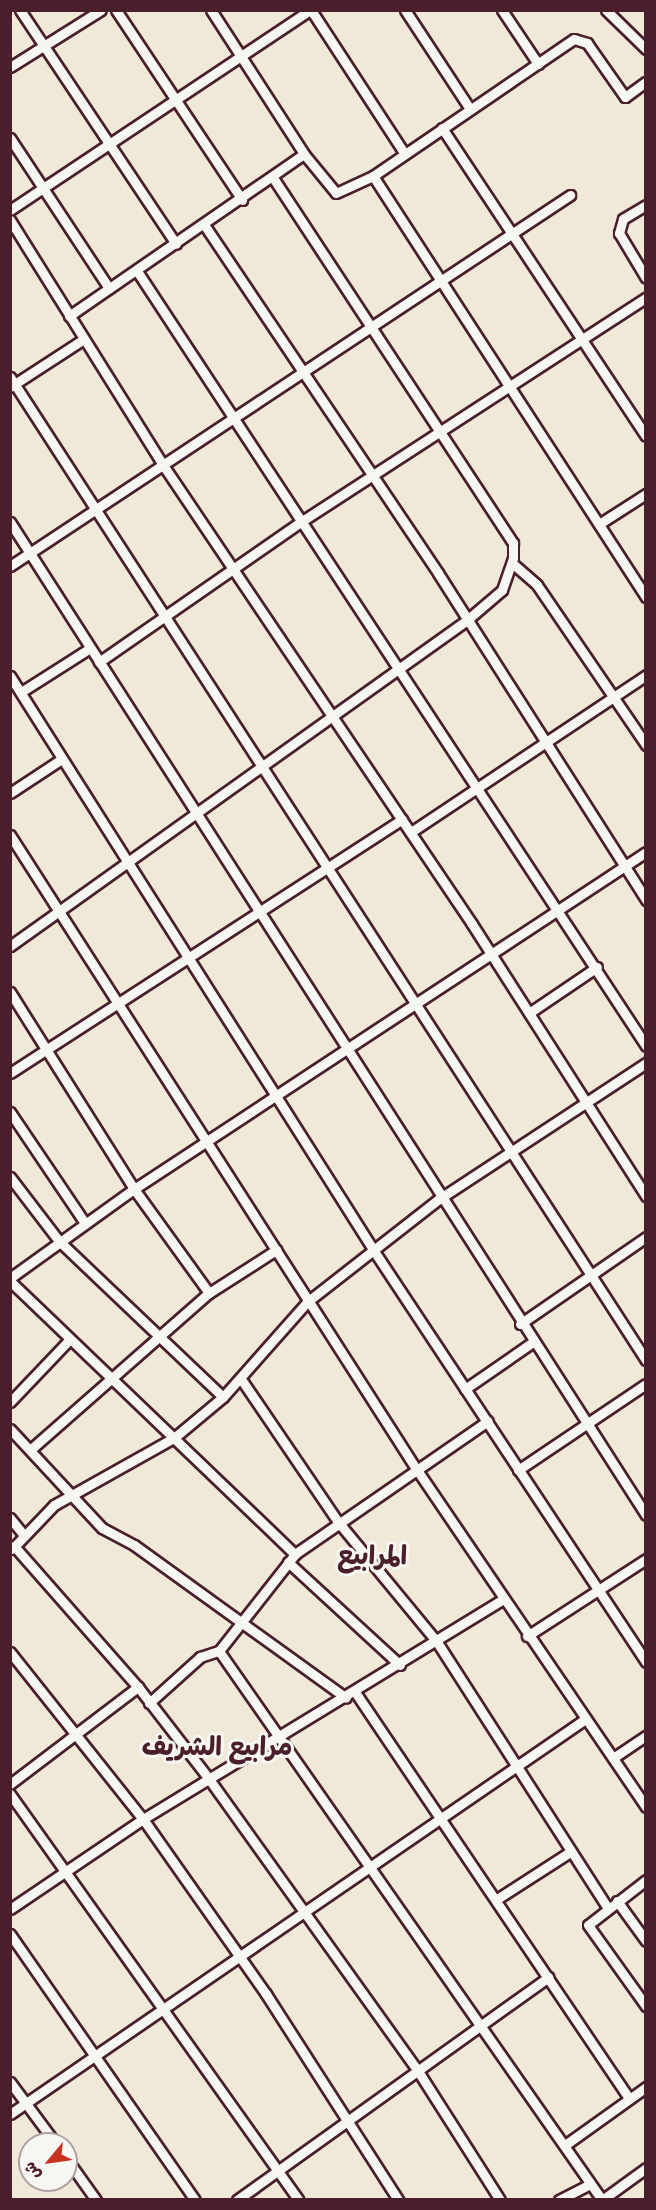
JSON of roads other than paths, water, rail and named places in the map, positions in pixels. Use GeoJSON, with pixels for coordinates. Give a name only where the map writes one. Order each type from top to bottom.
{"type":"FeatureCollection","features":[{"type":"Feature","properties":{"kind":"street"},"geometry":{"type":"LineString","coordinates":[[20,10],[176,244]]}},
{"type":"Feature","properties":{"kind":"street"},"geometry":{"type":"LineString","coordinates":[[10,67],[100,10]]}},
{"type":"Feature","properties":{"kind":"street"},"geometry":{"type":"LineString","coordinates":[[116,10],[242,200]]}},
{"type":"Feature","properties":{"kind":"street"},"geometry":{"type":"LineString","coordinates":[[211,10],[304,154],[336,193],[373,176],[470,109],[580,39],[625,97],[645,82]]}},
{"type":"Feature","properties":{"kind":"street"},"geometry":{"type":"LineString","coordinates":[[10,210],[310,10],[405,154]]}},
{"type":"Feature","properties":{"kind":"street"},"geometry":{"type":"LineString","coordinates":[[405,10],[470,109]]}},
{"type":"Feature","properties":{"kind":"street"},"geometry":{"type":"LineString","coordinates":[[502,10],[538,64]]}},
{"type":"Feature","properties":{"kind":"street"},"geometry":{"type":"LineString","coordinates":[[606,10],[645,50]]}},
{"type":"Feature","properties":{"kind":"street"},"geometry":{"type":"LineString","coordinates":[[442,128],[583,338],[645,436]]}},
{"type":"Feature","properties":{"kind":"street"},"geometry":{"type":"LineString","coordinates":[[10,138],[109,288]]}},
{"type":"Feature","properties":{"kind":"street"},"geometry":{"type":"LineString","coordinates":[[69,316],[274,179],[304,154]]}},
{"type":"Feature","properties":{"kind":"street"},"geometry":{"type":"LineString","coordinates":[[373,176],[443,282],[507,387],[645,597]]}},
{"type":"Feature","properties":{"kind":"street"},"geometry":{"type":"LineString","coordinates":[[10,946],[57,914],[125,861],[194,816],[399,666],[467,620],[502,590],[512,562],[513,543],[274,179]]}},
{"type":"Feature","properties":{"kind":"street"},"geometry":{"type":"LineString","coordinates":[[10,566],[161,462],[373,328],[570,195]]}},
{"type":"Feature","properties":{"kind":"street"},"geometry":{"type":"LineString","coordinates":[[645,205],[623,219],[619,233],[645,279]]}},
{"type":"Feature","properties":{"kind":"street"},"geometry":{"type":"LineString","coordinates":[[10,220],[161,462],[411,832],[529,1012],[645,1196]]}},
{"type":"Feature","properties":{"kind":"street"},"geometry":{"type":"LineString","coordinates":[[205,226],[302,373],[374,476],[645,900]]}},
{"type":"Feature","properties":{"kind":"street"},"geometry":{"type":"LineString","coordinates":[[137,270],[480,788],[597,967],[645,1046]]}},
{"type":"Feature","properties":{"kind":"street"},"geometry":{"type":"LineString","coordinates":[[99,662],[303,520],[645,298]]}},
{"type":"Feature","properties":{"kind":"street"},"geometry":{"type":"LineString","coordinates":[[84,339],[12,382],[330,865],[645,1360]]}},
{"type":"Feature","properties":{"kind":"street"},"geometry":{"type":"LineString","coordinates":[[599,524],[645,494]]}},
{"type":"Feature","properties":{"kind":"street"},"geometry":{"type":"LineString","coordinates":[[10,522],[31,552],[194,816],[260,910],[347,1046],[439,1199],[645,1515]]}},
{"type":"Feature","properties":{"kind":"street"},"geometry":{"type":"LineString","coordinates":[[512,562],[537,585],[645,745]]}},
{"type":"Feature","properties":{"kind":"street"},"geometry":{"type":"LineString","coordinates":[[21,692],[90,648]]}},
{"type":"Feature","properties":{"kind":"street"},"geometry":{"type":"LineString","coordinates":[[411,832],[480,788],[645,675]]}},
{"type":"Feature","properties":{"kind":"street"},"geometry":{"type":"LineString","coordinates":[[10,676],[60,760],[374,1251],[645,1662]]}},
{"type":"Feature","properties":{"kind":"street"},"geometry":{"type":"LineString","coordinates":[[10,793],[60,760]]}},
{"type":"Feature","properties":{"kind":"street"},"geometry":{"type":"LineString","coordinates":[[10,1073],[48,1051],[402,819]]}},
{"type":"Feature","properties":{"kind":"street"},"geometry":{"type":"LineString","coordinates":[[10,835],[57,914],[276,1250],[307,1302],[502,1600],[645,1807]]}},
{"type":"Feature","properties":{"kind":"street"},"geometry":{"type":"LineString","coordinates":[[400,1665],[291,1558],[175,1437],[70,1339],[10,1279],[59,1241],[134,1189],[205,1144],[347,1046],[557,907],[645,852]]}},
{"type":"Feature","properties":{"kind":"street"},"geometry":{"type":"LineString","coordinates":[[529,1012],[597,967]]}},
{"type":"Feature","properties":{"kind":"street"},"geometry":{"type":"LineString","coordinates":[[10,992],[134,1189],[209,1293]]}},
{"type":"Feature","properties":{"kind":"street"},"geometry":{"type":"LineString","coordinates":[[500,2199],[416,2068],[306,1910],[209,1779],[138,1687],[12,1548],[23,1534],[54,1505],[175,1437],[241,1379],[273,1334],[307,1302],[439,1199],[645,1063]]}},
{"type":"Feature","properties":{"kind":"street"},"geometry":{"type":"LineString","coordinates":[[10,1112],[85,1223]]}},
{"type":"Feature","properties":{"kind":"street"},"geometry":{"type":"LineString","coordinates":[[10,1177],[59,1241],[163,1336],[223,1397]]}},
{"type":"Feature","properties":{"kind":"street"},"geometry":{"type":"LineString","coordinates":[[520,1324],[645,1237]]}},
{"type":"Feature","properties":{"kind":"street"},"geometry":{"type":"LineString","coordinates":[[30,1450],[163,1336],[209,1293],[276,1250]]}},
{"type":"Feature","properties":{"kind":"street"},"geometry":{"type":"LineString","coordinates":[[10,1402],[70,1339]]}},
{"type":"Feature","properties":{"kind":"street"},"geometry":{"type":"LineString","coordinates":[[465,1389],[533,1342]]}},
{"type":"Feature","properties":{"kind":"street"},"geometry":{"type":"LineString","coordinates":[[241,1379],[339,1523],[437,1642],[570,1852],[608,1907]]}},
{"type":"Feature","properties":{"kind":"street"},"geometry":{"type":"LineString","coordinates":[[518,1470],[645,1384]]}},
{"type":"Feature","properties":{"kind":"street"},"geometry":{"type":"LineString","coordinates":[[149,1703],[200,1657],[219,1651],[291,1558],[415,1467],[488,1421]]}},
{"type":"Feature","properties":{"kind":"street"},"geometry":{"type":"LineString","coordinates":[[10,1429],[102,1528],[134,1545],[238,1625],[346,1698]]}},
{"type":"Feature","properties":{"kind":"street"},"geometry":{"type":"LineString","coordinates":[[10,1518],[23,1534]]}},
{"type":"Feature","properties":{"kind":"street"},"geometry":{"type":"LineString","coordinates":[[527,1636],[645,1559]]}},
{"type":"Feature","properties":{"kind":"street"},"geometry":{"type":"LineString","coordinates":[[10,1909],[143,1819],[346,1698],[502,1600]]}},
{"type":"Feature","properties":{"kind":"street"},"geometry":{"type":"LineString","coordinates":[[219,1651],[374,1868],[480,2027],[602,2199],[645,2168]]}},
{"type":"Feature","properties":{"kind":"street"},"geometry":{"type":"LineString","coordinates":[[10,1652],[143,1819],[398,2199]]}},
{"type":"Feature","properties":{"kind":"street"},"geometry":{"type":"LineString","coordinates":[[10,1784],[138,1687]]}},
{"type":"Feature","properties":{"kind":"street"},"geometry":{"type":"LineString","coordinates":[[355,1692],[444,1820],[629,2098]]}},
{"type":"Feature","properties":{"kind":"street"},"geometry":{"type":"LineString","coordinates":[[10,2114],[306,1910],[374,1868],[444,1820],[584,1720]]}},
{"type":"Feature","properties":{"kind":"street"},"geometry":{"type":"LineString","coordinates":[[613,1758],[645,1736]]}},
{"type":"Feature","properties":{"kind":"street"},"geometry":{"type":"LineString","coordinates":[[10,1794],[67,1870],[298,2199]]}},
{"type":"Feature","properties":{"kind":"street"},"geometry":{"type":"LineString","coordinates":[[497,1899],[570,1852]]}},
{"type":"Feature","properties":{"kind":"street"},"geometry":{"type":"LineString","coordinates":[[645,1880],[608,1907],[588,1926],[645,2006]]}},
{"type":"Feature","properties":{"kind":"street"},"geometry":{"type":"LineString","coordinates":[[617,1901],[645,1941]]}},
{"type":"Feature","properties":{"kind":"street"},"geometry":{"type":"LineString","coordinates":[[10,1935],[92,2057],[195,2199]]}},
{"type":"Feature","properties":{"kind":"street"},"geometry":{"type":"LineString","coordinates":[[237,2199],[278,2172],[416,2068],[480,2027],[548,1977]]}},
{"type":"Feature","properties":{"kind":"street"},"geometry":{"type":"LineString","coordinates":[[10,2082],[47,2132]]}},
{"type":"Feature","properties":{"kind":"street"},"geometry":{"type":"LineString","coordinates":[[565,2145],[645,2086]]}},
{"type":"Feature","properties":{"kind":"street"},"geometry":{"type":"LineString","coordinates":[[78,2174],[96,2199]]}},
{"type":"Feature","properties":{"kind":"street"},"geometry":{"type":"LineString","coordinates":[[559,2199],[590,2184]]}},
{"type":"Feature","properties":{"kind":"district","name":"المرابيع"},"geometry":{"type":"Point","coordinates":[372,1559]}},
{"type":"Feature","properties":{"kind":"district","name":"مرابيع الشريف"},"geometry":{"type":"Point","coordinates":[217,1750]}}]}
